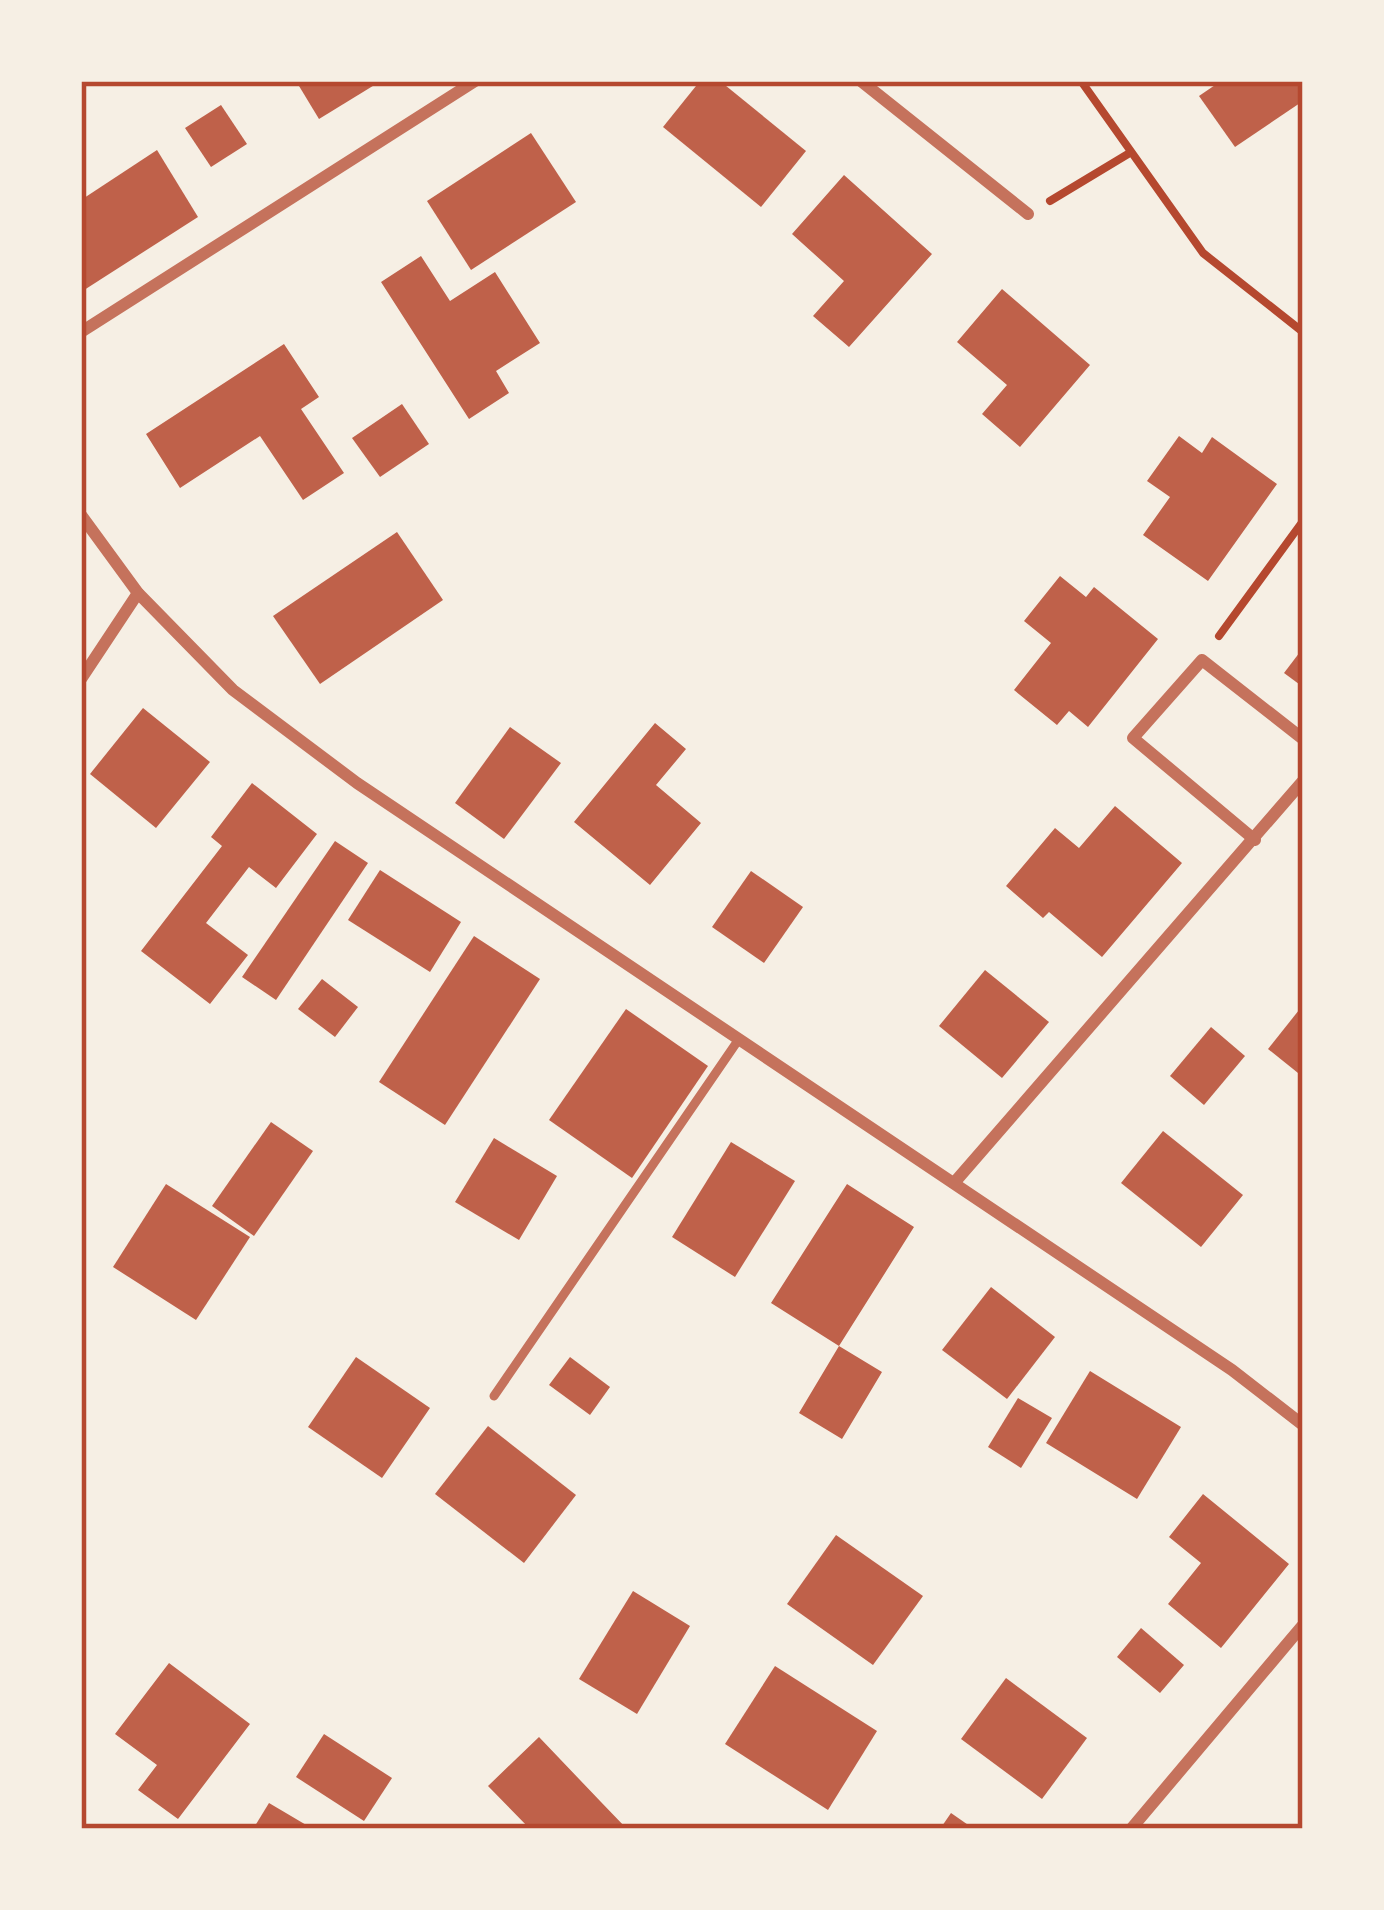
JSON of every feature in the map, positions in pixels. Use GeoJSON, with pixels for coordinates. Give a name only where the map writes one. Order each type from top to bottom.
{"type":"FeatureCollection","features":[{"type":"Feature","properties":{"kind":"street"},"geometry":{"type":"LineString","coordinates":[[81,332],[475,81]]}},
{"type":"Feature","properties":{"kind":"street"},"geometry":{"type":"LineString","coordinates":[[861,81],[1028,214]]}},
{"type":"Feature","properties":{"kind":"street"},"geometry":{"type":"LineString","coordinates":[[81,515],[138,592],[233,690],[357,783],[1232,1370],[1303,1425]]}},
{"type":"Feature","properties":{"kind":"street"},"geometry":{"type":"LineString","coordinates":[[81,680],[138,592]]}},
{"type":"Feature","properties":{"kind":"street"},"geometry":{"type":"LineString","coordinates":[[1255,840],[1133,738],[1202,660],[1303,739]]}},
{"type":"Feature","properties":{"kind":"street"},"geometry":{"type":"LineString","coordinates":[[954,1183],[1303,781]]}},
{"type":"Feature","properties":{"kind":"street"},"geometry":{"type":"LineString","coordinates":[[1131,1829],[1303,1625]]}},
{"type":"Feature","properties":{"kind":"lane"},"geometry":{"type":"LineString","coordinates":[[494,1396],[739,1039]]}},
{"type":"Feature","properties":{"kind":"path"},"geometry":{"type":"LineString","coordinates":[[1081,81],[1128,154],[1203,253],[1303,332]]}},
{"type":"Feature","properties":{"kind":"path"},"geometry":{"type":"LineString","coordinates":[[1028,214],[1128,154]]}},
{"type":"Feature","properties":{"kind":"path"},"geometry":{"type":"LineString","coordinates":[[1202,660],[1303,521]]}},
{"type":"Feature","properties":{"kind":"building"},"geometry":{"type":"Polygon","coordinates":[[[296,81],[381,81],[319,119],[296,81]]]}},
{"type":"Feature","properties":{"kind":"building"},"geometry":{"type":"Polygon","coordinates":[[[700,81],[720,81],[806,151],[761,207],[663,127],[700,81]]]}},
{"type":"Feature","properties":{"kind":"building"},"geometry":{"type":"Polygon","coordinates":[[[1221,81],[1303,81],[1303,101],[1235,147],[1199,96],[1221,81]]]}},
{"type":"Feature","properties":{"kind":"building"},"geometry":{"type":"Polygon","coordinates":[[[221,105],[247,144],[211,167],[185,128],[221,105]]]}},
{"type":"Feature","properties":{"kind":"building"},"geometry":{"type":"Polygon","coordinates":[[[531,133],[576,202],[471,270],[427,201],[531,133]]]}},
{"type":"Feature","properties":{"kind":"building"},"geometry":{"type":"Polygon","coordinates":[[[157,150],[198,217],[81,292],[81,200],[157,150]]]}},
{"type":"Feature","properties":{"kind":"building"},"geometry":{"type":"Polygon","coordinates":[[[844,175],[932,254],[849,347],[813,316],[844,281],[792,234],[844,175]]]}},
{"type":"Feature","properties":{"kind":"building"},"geometry":{"type":"Polygon","coordinates":[[[421,256],[450,301],[495,272],[540,343],[496,371],[509,393],[469,419],[381,282],[421,256]]]}},
{"type":"Feature","properties":{"kind":"building"},"geometry":{"type":"Polygon","coordinates":[[[1002,289],[1090,365],[1020,447],[982,414],[1007,385],[957,342],[1002,289]]]}},
{"type":"Feature","properties":{"kind":"building"},"geometry":{"type":"Polygon","coordinates":[[[284,344],[319,397],[301,409],[344,473],[303,500],[260,436],[180,488],[146,434],[284,344]]]}},
{"type":"Feature","properties":{"kind":"building"},"geometry":{"type":"Polygon","coordinates":[[[402,404],[429,444],[380,477],[352,438],[402,404]]]}},
{"type":"Feature","properties":{"kind":"building"},"geometry":{"type":"Polygon","coordinates":[[[1179,436],[1202,453],[1212,437],[1277,484],[1208,581],[1143,535],[1170,497],[1147,481],[1179,436]]]}},
{"type":"Feature","properties":{"kind":"building"},"geometry":{"type":"Polygon","coordinates":[[[397,532],[443,600],[320,684],[273,616],[397,532]]]}},
{"type":"Feature","properties":{"kind":"building"},"geometry":{"type":"Polygon","coordinates":[[[1060,576],[1086,597],[1094,587],[1158,639],[1088,727],[1069,711],[1057,725],[1014,690],[1051,643],[1024,621],[1060,576]]]}},
{"type":"Feature","properties":{"kind":"building"},"geometry":{"type":"Polygon","coordinates":[[[1303,648],[1303,687],[1284,673],[1303,648]]]}},
{"type":"Feature","properties":{"kind":"building"},"geometry":{"type":"Polygon","coordinates":[[[143,708],[210,762],[156,828],[90,774],[143,708]]]}},
{"type":"Feature","properties":{"kind":"building"},"geometry":{"type":"Polygon","coordinates":[[[655,723],[686,749],[656,785],[701,823],[650,885],[574,822],[655,723]]]}},
{"type":"Feature","properties":{"kind":"building"},"geometry":{"type":"Polygon","coordinates":[[[510,727],[561,763],[504,839],[455,803],[510,727]]]}},
{"type":"Feature","properties":{"kind":"building"},"geometry":{"type":"Polygon","coordinates":[[[252,783],[317,834],[276,888],[249,867],[206,923],[248,955],[210,1004],[141,951],[222,846],[211,837],[252,783]]]}},
{"type":"Feature","properties":{"kind":"building"},"geometry":{"type":"Polygon","coordinates":[[[1115,806],[1182,863],[1102,957],[1049,912],[1043,918],[1006,886],[1055,828],[1079,848],[1115,806]]]}},
{"type":"Feature","properties":{"kind":"building"},"geometry":{"type":"Polygon","coordinates":[[[335,841],[368,863],[276,1000],[242,977],[335,841]]]}},
{"type":"Feature","properties":{"kind":"building"},"geometry":{"type":"Polygon","coordinates":[[[380,870],[461,922],[430,972],[348,920],[380,870]]]}},
{"type":"Feature","properties":{"kind":"building"},"geometry":{"type":"Polygon","coordinates":[[[751,871],[803,907],[764,963],[712,927],[751,871]]]}},
{"type":"Feature","properties":{"kind":"building"},"geometry":{"type":"Polygon","coordinates":[[[474,936],[540,979],[445,1125],[379,1082],[474,936]]]}},
{"type":"Feature","properties":{"kind":"building"},"geometry":{"type":"Polygon","coordinates":[[[985,970],[1049,1022],[1002,1078],[939,1026],[985,970]]]}},
{"type":"Feature","properties":{"kind":"building"},"geometry":{"type":"Polygon","coordinates":[[[322,979],[358,1007],[335,1037],[298,1009],[322,979]]]}},
{"type":"Feature","properties":{"kind":"building"},"geometry":{"type":"Polygon","coordinates":[[[1303,1005],[1303,1077],[1268,1049],[1303,1005]]]}},
{"type":"Feature","properties":{"kind":"building"},"geometry":{"type":"Polygon","coordinates":[[[626,1009],[708,1066],[632,1178],[549,1120],[626,1009]]]}},
{"type":"Feature","properties":{"kind":"building"},"geometry":{"type":"Polygon","coordinates":[[[1211,1027],[1245,1056],[1204,1105],[1170,1076],[1211,1027]]]}},
{"type":"Feature","properties":{"kind":"building"},"geometry":{"type":"Polygon","coordinates":[[[271,1122],[313,1151],[254,1236],[212,1206],[271,1122]]]}},
{"type":"Feature","properties":{"kind":"building"},"geometry":{"type":"Polygon","coordinates":[[[1163,1131],[1243,1195],[1201,1247],[1121,1183],[1163,1131]]]}},
{"type":"Feature","properties":{"kind":"building"},"geometry":{"type":"Polygon","coordinates":[[[494,1138],[557,1176],[519,1240],[455,1202],[494,1138]]]}},
{"type":"Feature","properties":{"kind":"building"},"geometry":{"type":"Polygon","coordinates":[[[731,1142],[795,1181],[735,1277],[672,1237],[731,1142]]]}},
{"type":"Feature","properties":{"kind":"building"},"geometry":{"type":"Polygon","coordinates":[[[166,1184],[250,1237],[196,1320],[113,1267],[166,1184]]]}},
{"type":"Feature","properties":{"kind":"building"},"geometry":{"type":"Polygon","coordinates":[[[847,1184],[914,1227],[839,1346],[771,1303],[847,1184]]]}},
{"type":"Feature","properties":{"kind":"building"},"geometry":{"type":"Polygon","coordinates":[[[991,1287],[1055,1337],[1007,1399],[942,1350],[991,1287]]]}},
{"type":"Feature","properties":{"kind":"building"},"geometry":{"type":"Polygon","coordinates":[[[839,1346],[882,1372],[842,1439],[799,1413],[839,1346]]]}},
{"type":"Feature","properties":{"kind":"building"},"geometry":{"type":"Polygon","coordinates":[[[356,1357],[430,1408],[382,1478],[308,1427],[356,1357]]]}},
{"type":"Feature","properties":{"kind":"building"},"geometry":{"type":"Polygon","coordinates":[[[570,1357],[610,1387],[590,1415],[549,1385],[570,1357]]]}},
{"type":"Feature","properties":{"kind":"building"},"geometry":{"type":"Polygon","coordinates":[[[1090,1371],[1181,1427],[1137,1499],[1046,1443],[1090,1371]]]}},
{"type":"Feature","properties":{"kind":"building"},"geometry":{"type":"Polygon","coordinates":[[[1018,1398],[1052,1418],[1021,1468],[988,1447],[1018,1398]]]}},
{"type":"Feature","properties":{"kind":"building"},"geometry":{"type":"Polygon","coordinates":[[[488,1426],[576,1495],[524,1563],[435,1494],[488,1426]]]}},
{"type":"Feature","properties":{"kind":"building"},"geometry":{"type":"Polygon","coordinates":[[[1203,1494],[1289,1564],[1221,1648],[1168,1604],[1201,1563],[1169,1537],[1203,1494]]]}},
{"type":"Feature","properties":{"kind":"building"},"geometry":{"type":"Polygon","coordinates":[[[836,1535],[923,1596],[873,1665],[787,1604],[836,1535]]]}},
{"type":"Feature","properties":{"kind":"building"},"geometry":{"type":"Polygon","coordinates":[[[633,1591],[690,1626],[637,1714],[579,1679],[633,1591]]]}},
{"type":"Feature","properties":{"kind":"building"},"geometry":{"type":"Polygon","coordinates":[[[1141,1628],[1184,1665],[1160,1693],[1117,1657],[1141,1628]]]}},
{"type":"Feature","properties":{"kind":"building"},"geometry":{"type":"Polygon","coordinates":[[[169,1663],[250,1724],[178,1819],[138,1790],[157,1765],[115,1734],[169,1663]]]}},
{"type":"Feature","properties":{"kind":"building"},"geometry":{"type":"Polygon","coordinates":[[[775,1666],[877,1731],[828,1810],[725,1744],[775,1666]]]}},
{"type":"Feature","properties":{"kind":"building"},"geometry":{"type":"Polygon","coordinates":[[[1006,1678],[1087,1738],[1042,1799],[961,1739],[1006,1678]]]}},
{"type":"Feature","properties":{"kind":"building"},"geometry":{"type":"Polygon","coordinates":[[[324,1734],[392,1778],[364,1821],[296,1777],[324,1734]]]}},
{"type":"Feature","properties":{"kind":"building"},"geometry":{"type":"Polygon","coordinates":[[[539,1737],[627,1829],[530,1829],[488,1786],[539,1737]]]}},
{"type":"Feature","properties":{"kind":"building"},"geometry":{"type":"Polygon","coordinates":[[[269,1803],[313,1829],[253,1829],[269,1803]]]}},
{"type":"Feature","properties":{"kind":"building"},"geometry":{"type":"Polygon","coordinates":[[[951,1813],[974,1829],[940,1829],[951,1813]]]}}]}
